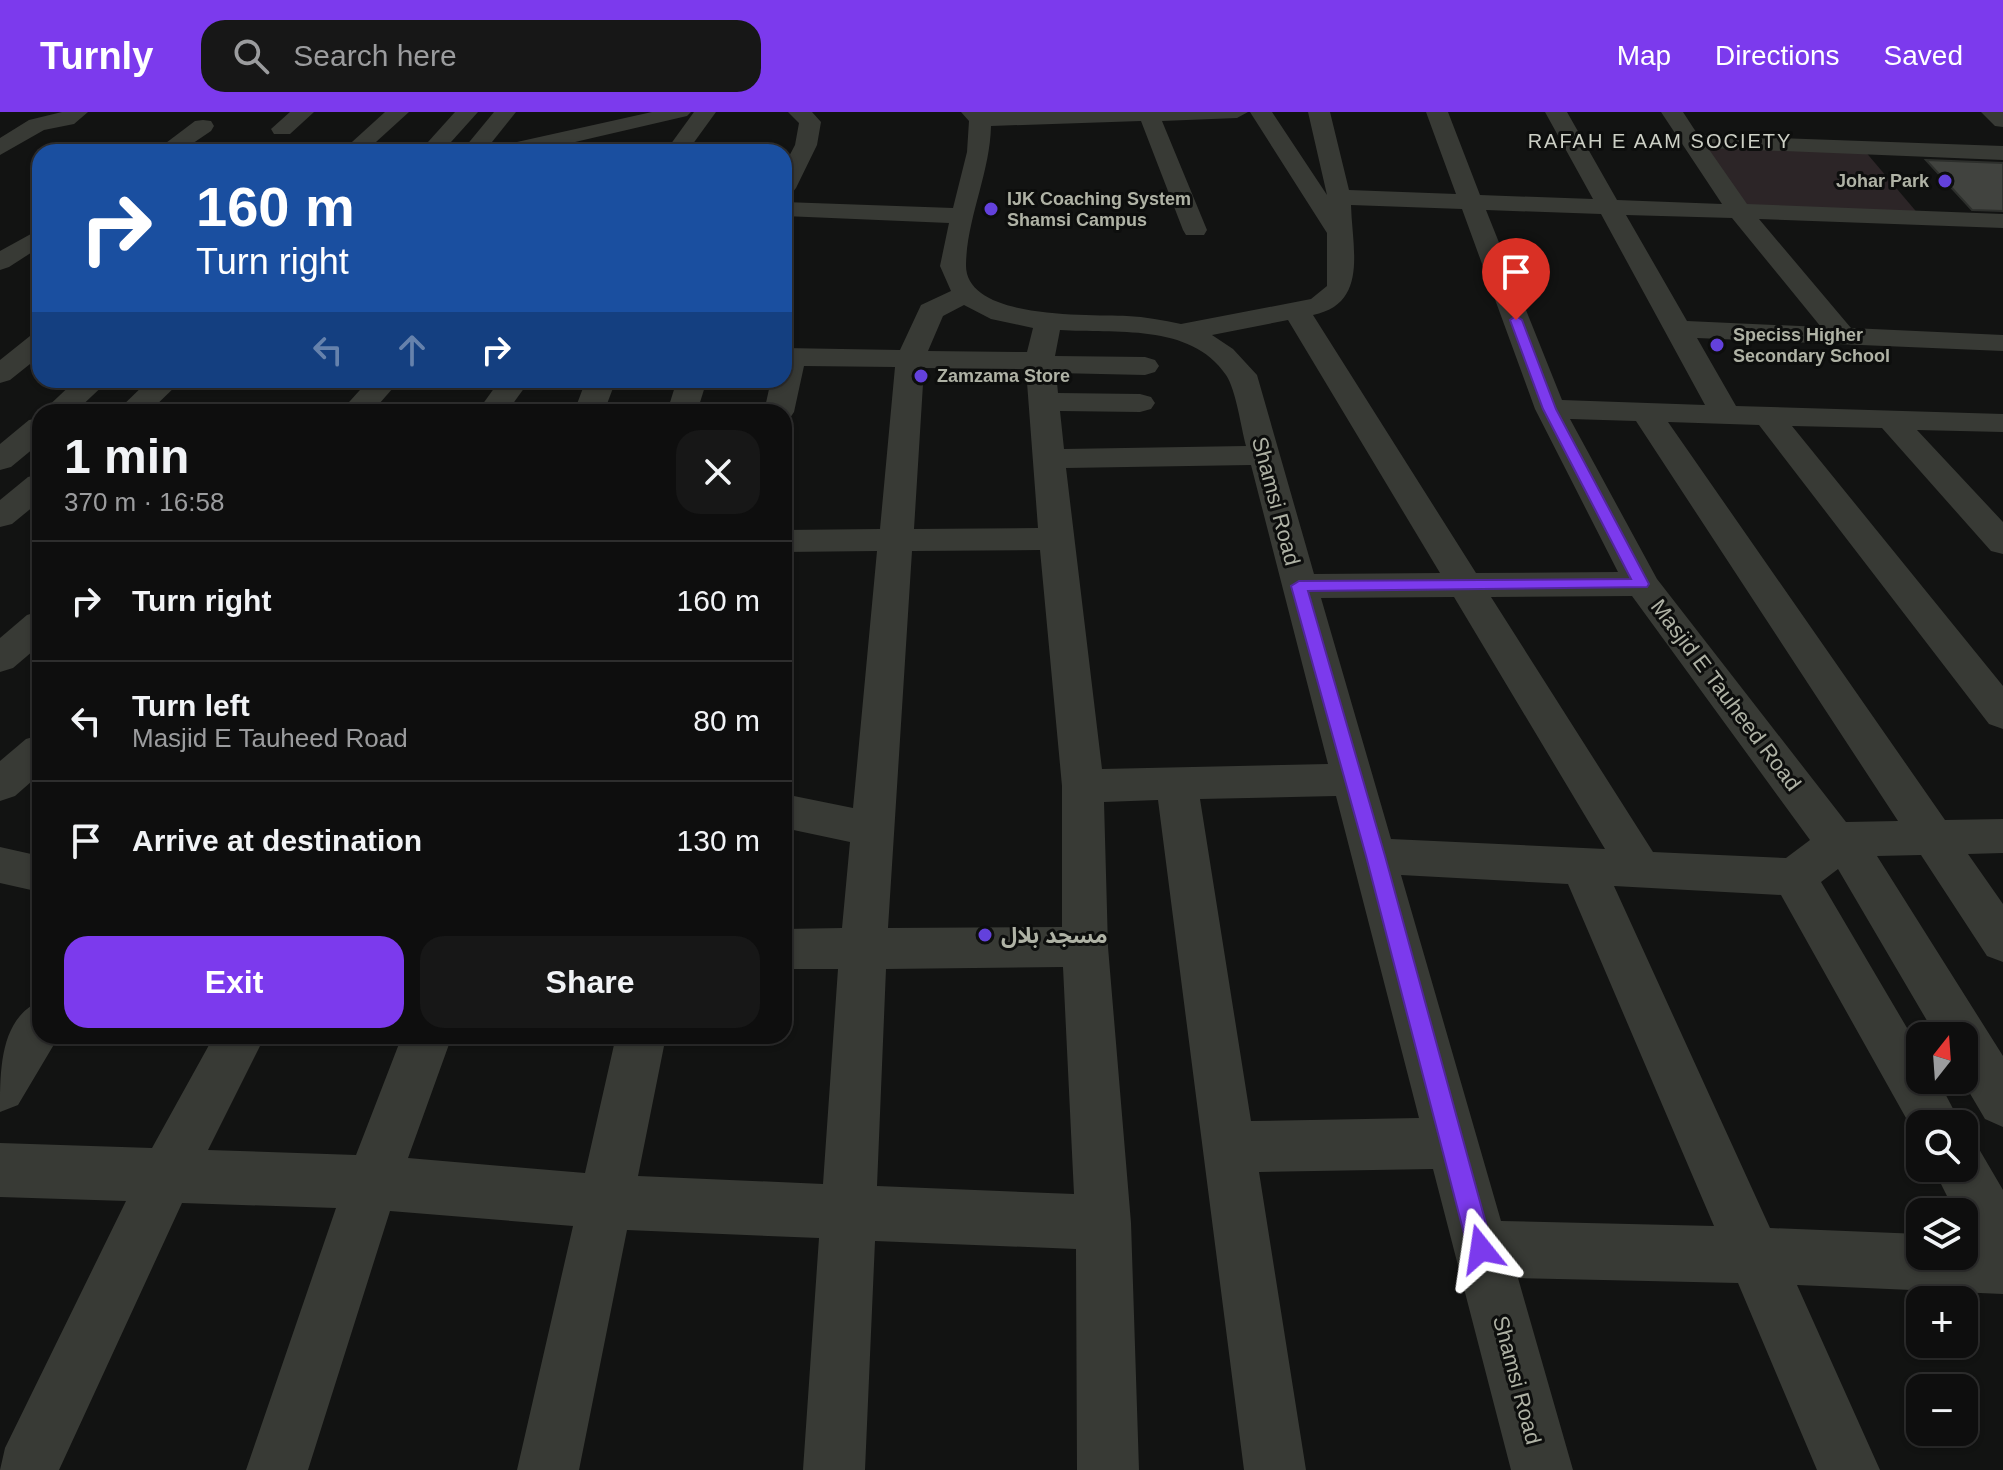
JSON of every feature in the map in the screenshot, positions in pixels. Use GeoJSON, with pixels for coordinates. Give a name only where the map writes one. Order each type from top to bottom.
{"type":"FeatureCollection","features":[{"type":"Feature","properties":{"kind":"street"},"geometry":{"type":"LineString","coordinates":[[0,148],[37,125],[66,119],[77,112]]}},
{"type":"Feature","properties":{"kind":"street"},"geometry":{"type":"LineString","coordinates":[[282,129],[303,112]]}},
{"type":"Feature","properties":{"kind":"street"},"geometry":{"type":"LineString","coordinates":[[361,144],[398,112]]}},
{"type":"Feature","properties":{"kind":"street"},"geometry":{"type":"LineString","coordinates":[[437,144],[467,112]]}},
{"type":"Feature","properties":{"kind":"street"},"geometry":{"type":"LineString","coordinates":[[479,144],[505,112]]}},
{"type":"Feature","properties":{"kind":"street"},"geometry":{"type":"LineString","coordinates":[[550,144],[680,112]]}},
{"type":"Feature","properties":{"kind":"street"},"geometry":{"type":"LineString","coordinates":[[682,144],[705,112]]}},
{"type":"Feature","properties":{"kind":"street"},"geometry":{"type":"LineString","coordinates":[[792,172],[806,145],[810,122],[799,112]]}},
{"type":"Feature","properties":{"kind":"street"},"geometry":{"type":"LineString","coordinates":[[834,1470],[863,951],[910,360],[931,311],[966,294],[952,271],[961,216],[980,148],[976,116],[1237,112]]}},
{"type":"Feature","properties":{"kind":"street"},"geometry":{"type":"LineString","coordinates":[[1261,112],[1340,233]]}},
{"type":"Feature","properties":{"kind":"street"},"geometry":{"type":"LineString","coordinates":[[1182,332],[1319,306],[1333,296],[1340,286],[1339,197],[1319,112]]}},
{"type":"Feature","properties":{"kind":"street","name":"Masjid E Tauheed Road"},"geometry":{"type":"LineString","coordinates":[[1437,112],[1550,409],[1642,584],[1839,840],[1954,1022]]}},
{"type":"Feature","properties":{"kind":"street"},"geometry":{"type":"LineString","coordinates":[[1556,112],[1724,412]]}},
{"type":"Feature","properties":{"kind":"street"},"geometry":{"type":"LineString","coordinates":[[1672,112],[1739,211],[1843,336]]}},
{"type":"Feature","properties":{"kind":"street"},"geometry":{"type":"LineString","coordinates":[[1992,112],[2003,121]]}},
{"type":"Feature","properties":{"kind":"street"},"geometry":{"type":"LineString","coordinates":[[1149,113],[1195,230]]}},
{"type":"Feature","properties":{"kind":"street"},"geometry":{"type":"LineString","coordinates":[[623,144],[643,120]]}},
{"type":"Feature","properties":{"kind":"street"},"geometry":{"type":"LineString","coordinates":[[177,144],[203,126]]}},
{"type":"Feature","properties":{"kind":"street"},"geometry":{"type":"LineString","coordinates":[[1693,141],[2003,153]]}},
{"type":"Feature","properties":{"kind":"street"},"geometry":{"type":"LineString","coordinates":[[0,156],[27,156]]}},
{"type":"Feature","properties":{"kind":"street"},"geometry":{"type":"LineString","coordinates":[[1339,197],[2003,221]]}},
{"type":"Feature","properties":{"kind":"street"},"geometry":{"type":"LineString","coordinates":[[792,209],[961,216]]}},
{"type":"Feature","properties":{"kind":"street"},"geometry":{"type":"LineString","coordinates":[[0,264],[32,242]]}},
{"type":"Feature","properties":{"kind":"street"},"geometry":{"type":"LineString","coordinates":[[0,264],[32,259]]}},
{"type":"Feature","properties":{"kind":"street","name":"Shamsi Road"},"geometry":{"type":"LineString","coordinates":[[966,294],[993,312],[1048,321],[1122,324],[1182,332],[1221,349],[1242,375],[1542,1470]]}},
{"type":"Feature","properties":{"kind":"street"},"geometry":{"type":"LineString","coordinates":[[1296,310],[1640,869]]}},
{"type":"Feature","properties":{"kind":"street"},"geometry":{"type":"LineString","coordinates":[[1048,321],[1041,363],[1056,539],[1083,786],[1085,947],[1103,1223],[1108,1470]]}},
{"type":"Feature","properties":{"kind":"street"},"geometry":{"type":"LineString","coordinates":[[1678,329],[2003,343]]}},
{"type":"Feature","properties":{"kind":"street"},"geometry":{"type":"LineString","coordinates":[[0,374],[32,348]]}},
{"type":"Feature","properties":{"kind":"street"},"geometry":{"type":"LineString","coordinates":[[792,357],[1145,366]]}},
{"type":"Feature","properties":{"kind":"street"},"geometry":{"type":"LineString","coordinates":[[0,374],[32,376]]}},
{"type":"Feature","properties":{"kind":"street"},"geometry":{"type":"LineString","coordinates":[[66,404],[85,388]]}},
{"type":"Feature","properties":{"kind":"street"},"geometry":{"type":"LineString","coordinates":[[140,404],[158,388]]}},
{"type":"Feature","properties":{"kind":"street"},"geometry":{"type":"LineString","coordinates":[[362,404],[378,388]]}},
{"type":"Feature","properties":{"kind":"street"},"geometry":{"type":"LineString","coordinates":[[1044,402],[1140,403]]}},
{"type":"Feature","properties":{"kind":"street"},"geometry":{"type":"LineString","coordinates":[[1550,409],[2003,423]]}},
{"type":"Feature","properties":{"kind":"street"},"geometry":{"type":"LineString","coordinates":[[1645,411],[2003,942]]}},
{"type":"Feature","properties":{"kind":"street"},"geometry":{"type":"LineString","coordinates":[[1767,414],[2003,714]]}},
{"type":"Feature","properties":{"kind":"street"},"geometry":{"type":"LineString","coordinates":[[1889,418],[2003,543]]}},
{"type":"Feature","properties":{"kind":"street"},"geometry":{"type":"LineString","coordinates":[[17,456],[32,437]]}},
{"type":"Feature","properties":{"kind":"street"},"geometry":{"type":"LineString","coordinates":[[1049,459],[1264,455]]}},
{"type":"Feature","properties":{"kind":"street"},"geometry":{"type":"LineString","coordinates":[[0,517],[32,491]]}},
{"type":"Feature","properties":{"kind":"street"},"geometry":{"type":"LineString","coordinates":[[792,541],[1056,539]]}},
{"type":"Feature","properties":{"kind":"street"},"geometry":{"type":"LineString","coordinates":[[1299,586],[1642,584]]}},
{"type":"Feature","properties":{"kind":"street"},"geometry":{"type":"LineString","coordinates":[[0,659],[32,631]]}},
{"type":"Feature","properties":{"kind":"street"},"geometry":{"type":"LineString","coordinates":[[0,785],[32,757]]}},
{"type":"Feature","properties":{"kind":"street"},"geometry":{"type":"LineString","coordinates":[[1083,786],[1354,779]]}},
{"type":"Feature","properties":{"kind":"street"},"geometry":{"type":"LineString","coordinates":[[1177,784],[1275,1470]]}},
{"type":"Feature","properties":{"kind":"street"},"geometry":{"type":"LineString","coordinates":[[792,813],[875,830]]}},
{"type":"Feature","properties":{"kind":"street"},"geometry":{"type":"LineString","coordinates":[[1376,856],[1794,877],[1839,840],[2003,836]]}},
{"type":"Feature","properties":{"kind":"street"},"geometry":{"type":"LineString","coordinates":[[0,865],[32,872]]}},
{"type":"Feature","properties":{"kind":"street"},"geometry":{"type":"LineString","coordinates":[[1582,865],[1849,1470]]}},
{"type":"Feature","properties":{"kind":"street"},"geometry":{"type":"LineString","coordinates":[[1794,877],[1927,1110]]}},
{"type":"Feature","properties":{"kind":"street"},"geometry":{"type":"LineString","coordinates":[[792,949],[1085,947]]}},
{"type":"Feature","properties":{"kind":"street"},"geometry":{"type":"LineString","coordinates":[[27,1470],[167,1175],[236,1044]]}},
{"type":"Feature","properties":{"kind":"street"},"geometry":{"type":"LineString","coordinates":[[277,1470],[372,1182],[424,1044]]}},
{"type":"Feature","properties":{"kind":"street"},"geometry":{"type":"LineString","coordinates":[[548,1470],[639,1044]]}},
{"type":"Feature","properties":{"kind":"street","name":"Masjid E Tauheed Road"},"geometry":{"type":"LineString","coordinates":[[1978,1061],[2003,1102]]}},
{"type":"Feature","properties":{"kind":"street"},"geometry":{"type":"LineString","coordinates":[[1229,1147],[1452,1143]]}},
{"type":"Feature","properties":{"kind":"street"},"geometry":{"type":"LineString","coordinates":[[0,1170],[372,1182],[607,1202],[1103,1223]]}},
{"type":"Feature","properties":{"kind":"street"},"geometry":{"type":"LineString","coordinates":[[1968,1182],[2003,1244]]}},
{"type":"Feature","properties":{"kind":"street"},"geometry":{"type":"LineString","coordinates":[[1481,1249],[1753,1255],[2003,1266]]}},
{"type":"Feature","properties":{"kind":"shaded area"},"geometry":{"type":"Polygon","coordinates":[[[1698,142],[1864,150],[1920,216],[1747,210],[1698,142]]]}},
{"type":"Feature","properties":{"kind":"building"},"geometry":{"type":"Polygon","coordinates":[[[1926,160],[2003,163],[2003,211],[1972,210],[1926,160]]]}},
{"type":"Feature","properties":{"kind":"place","name":"Johar Park"},"geometry":{"type":"Point","coordinates":[1945,181]}},
{"type":"Feature","properties":{"kind":"place","name":"IJK Coaching System Shamsi Campus"},"geometry":{"type":"Point","coordinates":[991,209]}},
{"type":"Feature","properties":{"kind":"place","name":"Speciss Higher Secondary School"},"geometry":{"type":"Point","coordinates":[1717,345]}},
{"type":"Feature","properties":{"kind":"place","name":"Zamzama Store"},"geometry":{"type":"Point","coordinates":[921,376]}},
{"type":"Feature","properties":{"kind":"place","name":"مسجد بلال"},"geometry":{"type":"Point","coordinates":[985,935]}},
{"type":"Feature","properties":{"kind":"district","name":"RAFAH E AAM SOCIETY"},"geometry":{"type":"Point","coordinates":[1660,141]}},
{"type":"Feature","properties":{"kind":"route"},"geometry":{"type":"LineString","coordinates":[[1481,1249],[1376,856],[1299,586],[1642,584],[1550,409],[1516,320]]}}]}
